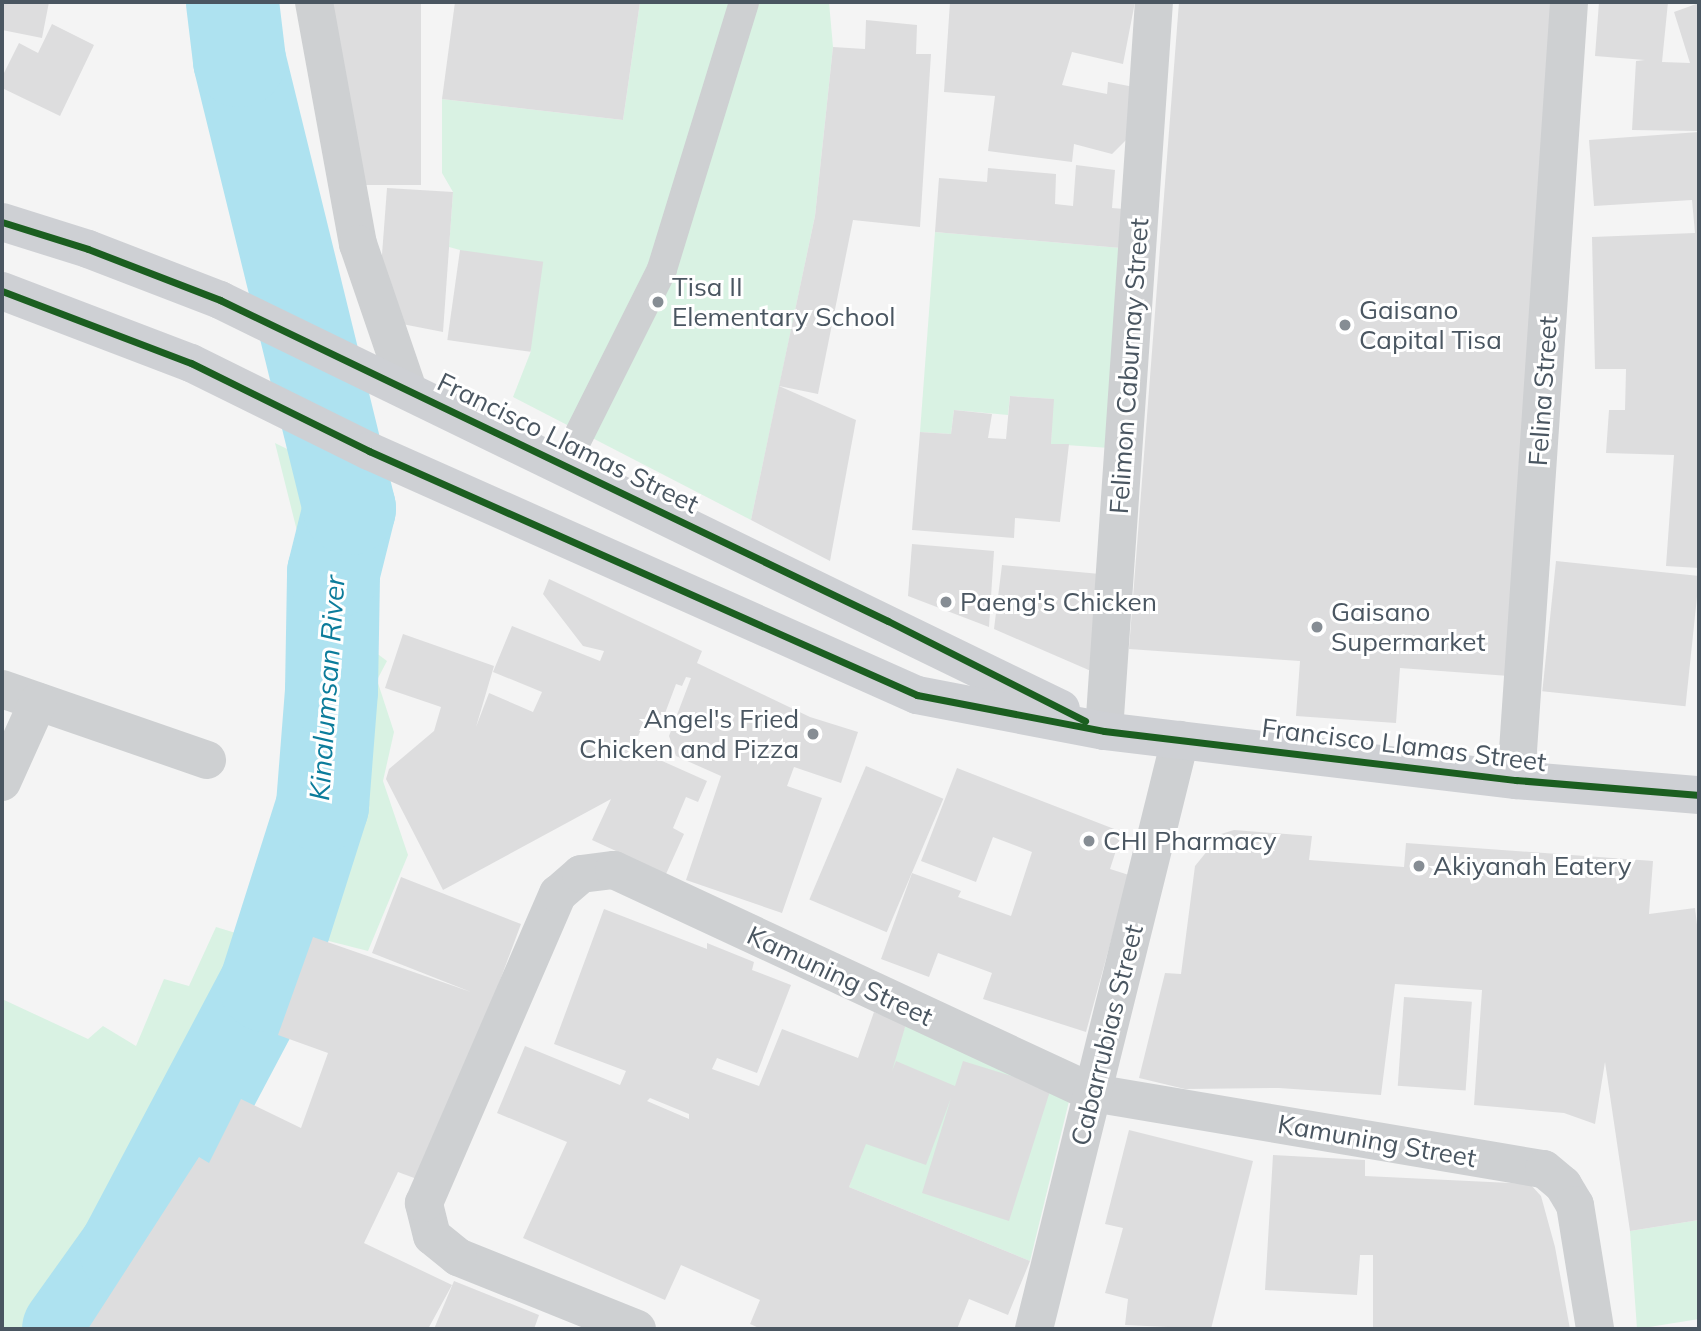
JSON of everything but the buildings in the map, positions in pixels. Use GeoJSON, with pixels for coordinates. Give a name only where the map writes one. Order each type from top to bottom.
{"type":"FeatureCollection","features":[{"type":"Feature","properties":{"kind":"main road","name":"Francisco Llamas Street"},"geometry":{"type":"LineString","coordinates":[[2,222],[88,249],[220,300],[394,382],[1104,731]]}},
{"type":"Feature","properties":{"kind":"main road","name":"Francisco Llamas Street"},"geometry":{"type":"LineString","coordinates":[[2,291],[191,363],[369,451],[917,695],[1104,731],[1516,780],[1699,795]]}},
{"type":"Feature","properties":{"kind":"street"},"geometry":{"type":"LineString","coordinates":[[314,2],[358,244],[394,382]]}},
{"type":"Feature","properties":{"kind":"street","name":"Felimon Caburnay Street"},"geometry":{"type":"LineString","coordinates":[[1104,731],[1154,2]]}},
{"type":"Feature","properties":{"kind":"street","name":"Felina Street"},"geometry":{"type":"LineString","coordinates":[[1516,780],[1569,2]]}},
{"type":"Feature","properties":{"kind":"street"},"geometry":{"type":"LineString","coordinates":[[2,689],[207,760]]}},
{"type":"Feature","properties":{"kind":"street"},"geometry":{"type":"LineString","coordinates":[[2,782],[38,702]]}},
{"type":"Feature","properties":{"kind":"street","name":"Cabarrubias Street"},"geometry":{"type":"LineString","coordinates":[[1034,1329],[1180,740]]}},
{"type":"Feature","properties":{"kind":"street","name":"Kamuning Street"},"geometry":{"type":"LineString","coordinates":[[637,1329],[458,1257],[432,1236],[424,1203],[558,894],[582,874],[614,870],[1093,1093],[1544,1169],[1563,1185],[1575,1205],[1595,1329]]}},
{"type":"Feature","properties":{"kind":"lane"},"geometry":{"type":"LineString","coordinates":[[564,465],[662,270],[744,2]]}},
{"type":"Feature","properties":{"kind":"green space"},"geometry":{"type":"Polygon","coordinates":[[[640,2],[829,2],[833,47],[815,216],[751,520],[513,397],[531,351],[460,250],[449,247],[453,192],[442,173],[442,99],[623,120],[640,2]]]}},
{"type":"Feature","properties":{"kind":"green space"},"geometry":{"type":"Polygon","coordinates":[[[935,232],[1121,248],[1110,448],[1051,444],[1053,399],[1010,396],[1008,415],[954,410],[951,434],[920,432],[935,232]]]}},
{"type":"Feature","properties":{"kind":"green space"},"geometry":{"type":"Polygon","coordinates":[[[275,443],[356,483],[347,516],[358,537],[347,631],[387,661],[377,680],[394,732],[383,781],[408,855],[368,951],[313,937],[295,956],[231,1098],[88,1329],[2,1329],[2,999],[88,1039],[103,1026],[136,1046],[164,979],[189,986],[216,927],[239,934],[246,904],[287,805],[303,727],[309,579],[275,443]]]}},
{"type":"Feature","properties":{"kind":"green space"},"geometry":{"type":"Polygon","coordinates":[[[907,1021],[1072,1089],[1030,1261],[849,1187],[907,1021]]]}},
{"type":"Feature","properties":{"kind":"green space"},"geometry":{"type":"Polygon","coordinates":[[[1699,1220],[1699,1319],[1637,1329],[1630,1231],[1699,1220]]]}},
{"type":"Feature","properties":{"kind":"waterway","name":"Kinalumsan River"},"geometry":{"type":"LineString","coordinates":[[68,1329],[125,1249],[265,985],[322,805],[331,690],[333,572],[349,508],[239,60],[232,2]]}},
{"type":"Feature","properties":{"kind":"cycle path"},"geometry":{"type":"LineString","coordinates":[[2,222],[88,249],[220,300],[888,621],[1085,721]]}},
{"type":"Feature","properties":{"kind":"cycle path"},"geometry":{"type":"LineString","coordinates":[[2,291],[191,363],[369,451],[917,695],[1104,731],[1516,780],[1699,795]]}},
{"type":"Feature","properties":{"kind":"place","name":"Tisa II Elementary School"},"geometry":{"type":"Point","coordinates":[658,302]}},
{"type":"Feature","properties":{"kind":"place","name":"Gaisano Capital Tisa"},"geometry":{"type":"Point","coordinates":[1345,325]}},
{"type":"Feature","properties":{"kind":"place","name":"Paeng's Chicken"},"geometry":{"type":"Point","coordinates":[946,602]}},
{"type":"Feature","properties":{"kind":"place","name":"Gaisano Supermarket"},"geometry":{"type":"Point","coordinates":[1317,627]}},
{"type":"Feature","properties":{"kind":"place","name":"Angel's Fried Chicken and Pizza"},"geometry":{"type":"Point","coordinates":[813,734]}},
{"type":"Feature","properties":{"kind":"place","name":"CHI Pharmacy"},"geometry":{"type":"Point","coordinates":[1089,841]}},
{"type":"Feature","properties":{"kind":"place","name":"Akiyanah Eatery"},"geometry":{"type":"Point","coordinates":[1419,866]}}]}
